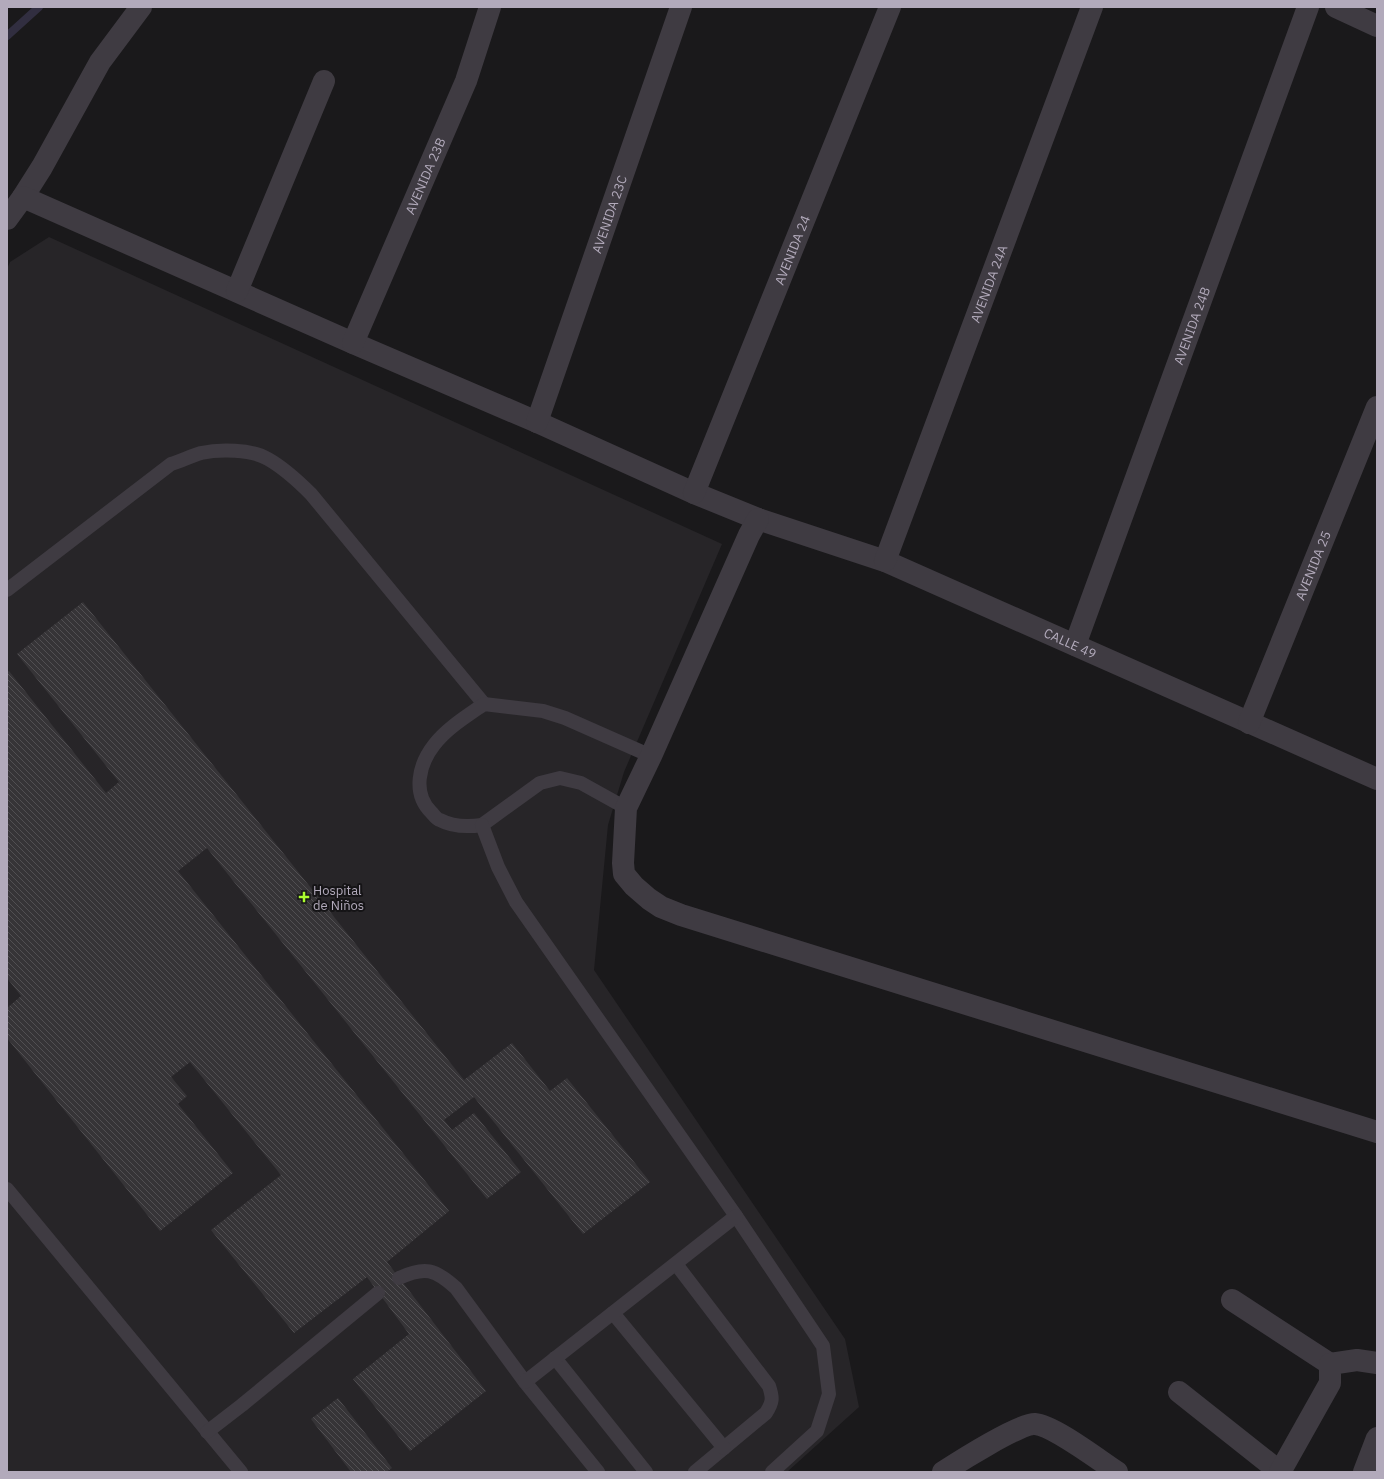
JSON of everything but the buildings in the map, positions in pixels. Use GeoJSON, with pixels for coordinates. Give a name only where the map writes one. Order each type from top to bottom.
{"type":"FeatureCollection","features":[{"type":"Feature","properties":{"kind":"street"},"geometry":{"type":"LineString","coordinates":[[7,219],[42,167],[100,62],[140,7]]}},
{"type":"Feature","properties":{"kind":"street","name":"AVENIDA 23B"},"geometry":{"type":"LineString","coordinates":[[353,343],[466,81],[490,7]]}},
{"type":"Feature","properties":{"kind":"street","name":"AVENIDA 23C"},"geometry":{"type":"LineString","coordinates":[[537,422],[681,7]]}},
{"type":"Feature","properties":{"kind":"street","name":"AVENIDA 24"},"geometry":{"type":"LineString","coordinates":[[694,493],[890,7]]}},
{"type":"Feature","properties":{"kind":"street","name":"AVENIDA 24A"},"geometry":{"type":"LineString","coordinates":[[885,561],[1092,7]]}},
{"type":"Feature","properties":{"kind":"street","name":"AVENIDA 24B"},"geometry":{"type":"LineString","coordinates":[[1075,645],[1308,7]]}},
{"type":"Feature","properties":{"kind":"street"},"geometry":{"type":"LineString","coordinates":[[1336,7],[1377,26]]}},
{"type":"Feature","properties":{"kind":"street"},"geometry":{"type":"LineString","coordinates":[[237,291],[324,81]]}},
{"type":"Feature","properties":{"kind":"street","name":"CALLE 49"},"geometry":{"type":"LineString","coordinates":[[23,197],[353,343],[537,422],[694,493],[758,519],[885,561],[1377,779]]}},
{"type":"Feature","properties":{"kind":"street","name":"AVENIDA 25"},"geometry":{"type":"LineString","coordinates":[[1249,723],[1377,407]]}},
{"type":"Feature","properties":{"kind":"street"},"geometry":{"type":"LineString","coordinates":[[758,519],[749,535],[651,756],[626,808],[623,863],[624,874],[634,886],[661,907],[681,915],[1377,1132]]}},
{"type":"Feature","properties":{"kind":"street"},"geometry":{"type":"LineString","coordinates":[[1232,1300],[1330,1364],[1357,1360],[1377,1363]]}},
{"type":"Feature","properties":{"kind":"street"},"geometry":{"type":"LineString","coordinates":[[1179,1392],[1280,1472],[1330,1383],[1330,1364]]}},
{"type":"Feature","properties":{"kind":"street"},"geometry":{"type":"LineString","coordinates":[[943,1472],[963,1459],[1019,1428],[1034,1423],[1051,1428],[1117,1472]]}},
{"type":"Feature","properties":{"kind":"street"},"geometry":{"type":"LineString","coordinates":[[1364,1472],[1377,1438]]}},
{"type":"Feature","properties":{"kind":"lane"},"geometry":{"type":"LineString","coordinates":[[7,590],[171,464],[200,453],[224,450],[245,452],[266,458],[291,474],[311,494],[484,704]]}},
{"type":"Feature","properties":{"kind":"lane"},"geometry":{"type":"LineString","coordinates":[[626,808],[581,783],[560,778],[540,783],[482,825],[471,827],[459,826],[439,820],[428,809],[420,796],[418,785],[422,767],[434,745],[451,728],[484,704],[544,711],[565,718],[651,756]]}},
{"type":"Feature","properties":{"kind":"lane"},"geometry":{"type":"LineString","coordinates":[[482,825],[498,868],[516,902],[736,1216],[823,1346],[829,1394],[817,1431],[772,1472]]}},
{"type":"Feature","properties":{"kind":"lane"},"geometry":{"type":"LineString","coordinates":[[7,1189],[241,1472]]}},
{"type":"Feature","properties":{"kind":"lane"},"geometry":{"type":"LineString","coordinates":[[525,1382],[736,1216]]}},
{"type":"Feature","properties":{"kind":"lane"},"geometry":{"type":"LineString","coordinates":[[676,1264],[769,1386],[773,1396],[766,1413],[695,1472]]}},
{"type":"Feature","properties":{"kind":"lane"},"geometry":{"type":"LineString","coordinates":[[399,1278],[415,1271],[426,1270],[446,1278],[456,1288],[525,1382],[598,1472]]}},
{"type":"Feature","properties":{"kind":"lane"},"geometry":{"type":"LineString","coordinates":[[207,1432],[378,1293]]}},
{"type":"Feature","properties":{"kind":"lane"},"geometry":{"type":"LineString","coordinates":[[613,1313],[724,1448]]}},
{"type":"Feature","properties":{"kind":"lane"},"geometry":{"type":"LineString","coordinates":[[555,1358],[646,1472]]}},
{"type":"Feature","properties":{"kind":"shaded area","name":"Hospital de Niños"},"geometry":{"type":"Polygon","coordinates":[[[49,237],[722,544],[624,772],[608,825],[594,970],[845,1339],[859,1407],[787,1472],[7,1472],[7,269],[10,262],[49,237]]]}},
{"type":"Feature","properties":{"kind":"waterway"},"geometry":{"type":"LineString","coordinates":[[7,36],[39,7]]}},
{"type":"Feature","properties":{"kind":"place","name":"Hospital de Niños"},"geometry":{"type":"Point","coordinates":[304,897]}}]}
